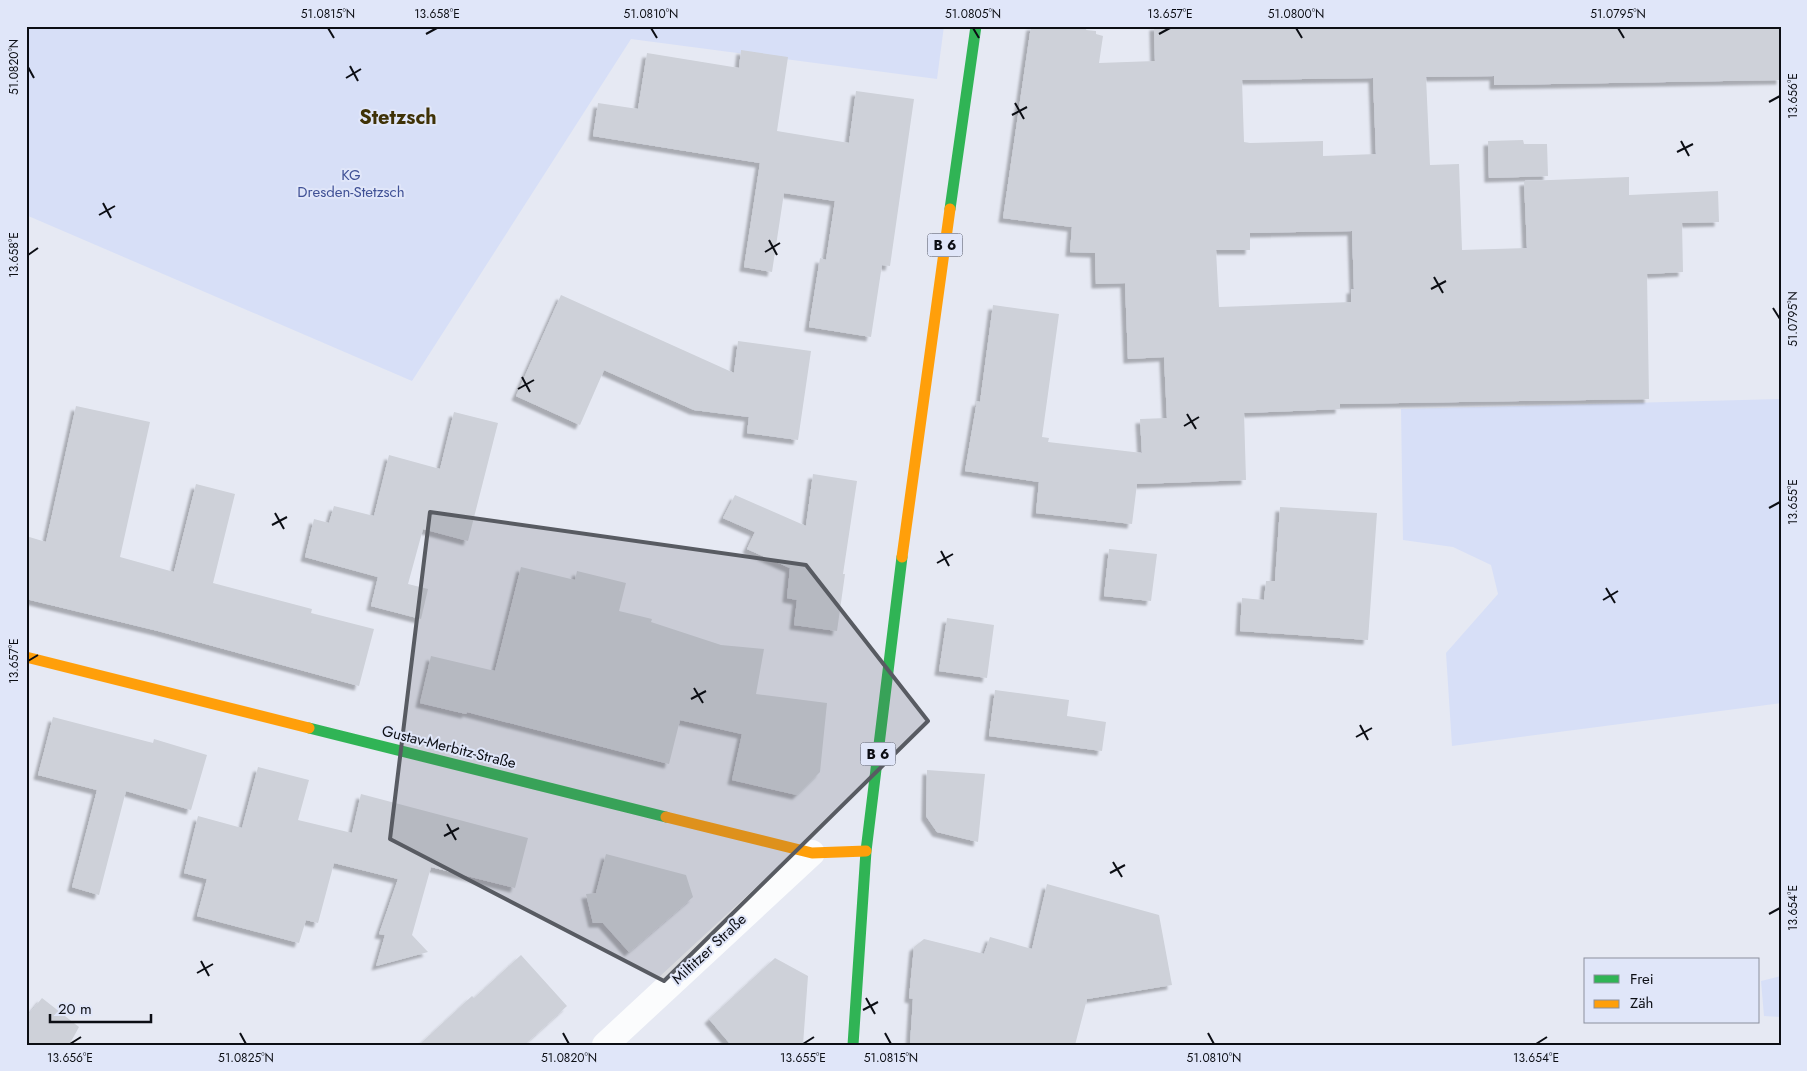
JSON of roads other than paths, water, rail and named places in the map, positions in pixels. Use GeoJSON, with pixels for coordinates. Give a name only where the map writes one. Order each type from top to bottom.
{"type":"FeatureCollection","features":[{"type":"Feature","properties":{"kind":"main road","name":"B 6"},"geometry":{"type":"LineString","coordinates":[[853,1045],[866,851],[910,488],[976,26]]}},
{"type":"Feature","properties":{"kind":"main road","name":"Gustav-Merbitz-Straße"},"geometry":{"type":"LineString","coordinates":[[26,657],[812,853],[866,851]]}},
{"type":"Feature","properties":{"kind":"street","name":"Miltitzer Straße"},"geometry":{"type":"LineString","coordinates":[[605,1045],[812,853]]}},
{"type":"Feature","properties":{"kind":"district","name":"Stetzsch"},"geometry":{"type":"Point","coordinates":[398,117]}},
{"type":"Feature","properties":{"kind":"park label","name":"KG Dresden-Stetzsch"},"geometry":{"type":"Point","coordinates":[351,184]}}]}
